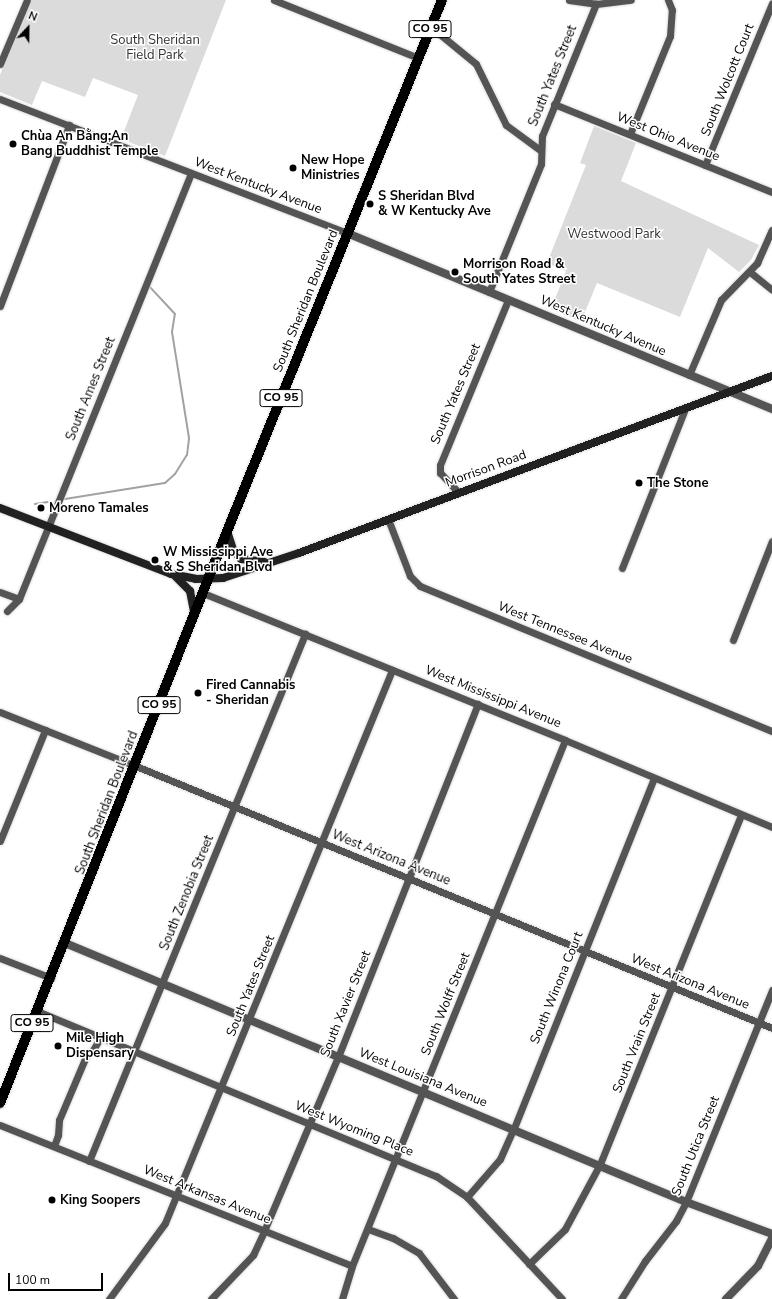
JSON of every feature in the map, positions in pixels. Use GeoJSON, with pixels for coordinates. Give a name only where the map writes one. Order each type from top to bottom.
{"type":"FeatureCollection","features":[{"type":"Feature","properties":{"kind":"main road","name":"South Sheridan Boulevard"},"geometry":{"type":"LineString","coordinates":[[0,1104],[136,766],[227,531],[442,0]]}},
{"type":"Feature","properties":{"kind":"main road","name":"Morrison Road"},"geometry":{"type":"LineString","coordinates":[[208,580],[237,575],[772,376]]}},
{"type":"Feature","properties":{"kind":"main road"},"geometry":{"type":"LineString","coordinates":[[0,508],[171,574],[208,580]]}},
{"type":"Feature","properties":{"kind":"main road"},"geometry":{"type":"LineString","coordinates":[[227,531],[234,550],[241,559],[254,562],[275,561]]}},
{"type":"Feature","properties":{"kind":"main road"},"geometry":{"type":"LineString","coordinates":[[171,574],[190,591],[194,603],[194,617]]}},
{"type":"Feature","properties":{"kind":"street"},"geometry":{"type":"LineString","coordinates":[[0,64],[27,0]]}},
{"type":"Feature","properties":{"kind":"street"},"geometry":{"type":"LineString","coordinates":[[274,0],[418,58]]}},
{"type":"Feature","properties":{"kind":"street"},"geometry":{"type":"LineString","coordinates":[[569,0],[596,4],[631,0]]}},
{"type":"Feature","properties":{"kind":"street"},"geometry":{"type":"LineString","coordinates":[[630,134],[670,36],[672,10],[668,0]]}},
{"type":"Feature","properties":{"kind":"street","name":"South Wolcott Court"},"geometry":{"type":"LineString","coordinates":[[705,165],[772,3]]}},
{"type":"Feature","properties":{"kind":"street","name":"South Yates Street"},"geometry":{"type":"LineString","coordinates":[[489,292],[541,164],[541,138],[596,4]]}},
{"type":"Feature","properties":{"kind":"street"},"geometry":{"type":"LineString","coordinates":[[431,27],[476,64],[506,125],[540,150]]}},
{"type":"Feature","properties":{"kind":"street","name":"West Kentucky Avenue"},"geometry":{"type":"LineString","coordinates":[[0,98],[347,233],[772,409]]}},
{"type":"Feature","properties":{"kind":"street","name":"West Ohio Avenue"},"geometry":{"type":"LineString","coordinates":[[554,104],[772,192]]}},
{"type":"Feature","properties":{"kind":"street"},"geometry":{"type":"LineString","coordinates":[[0,306],[69,125]]}},
{"type":"Feature","properties":{"kind":"street","name":"South Ames Street"},"geometry":{"type":"LineString","coordinates":[[7,611],[20,599],[192,173]]}},
{"type":"Feature","properties":{"kind":"street"},"geometry":{"type":"LineString","coordinates":[[689,375],[721,300],[750,272],[769,245],[772,230]]}},
{"type":"Feature","properties":{"kind":"street"},"geometry":{"type":"LineString","coordinates":[[750,272],[772,290]]}},
{"type":"Feature","properties":{"kind":"street","name":"South Yates Street"},"geometry":{"type":"LineString","coordinates":[[458,492],[438,470],[508,300]]}},
{"type":"Feature","properties":{"kind":"street"},"geometry":{"type":"LineString","coordinates":[[622,568],[685,409]]}},
{"type":"Feature","properties":{"kind":"street","name":"West Tennessee Avenue"},"geometry":{"type":"LineString","coordinates":[[388,518],[410,576],[420,586],[772,731]]}},
{"type":"Feature","properties":{"kind":"street"},"geometry":{"type":"LineString","coordinates":[[733,640],[772,541]]}},
{"type":"Feature","properties":{"kind":"street"},"geometry":{"type":"LineString","coordinates":[[0,592],[20,599]]}},
{"type":"Feature","properties":{"kind":"street","name":"West Mississippi Avenue"},"geometry":{"type":"LineString","coordinates":[[203,593],[478,704],[772,827]]}},
{"type":"Feature","properties":{"kind":"street","name":"South Zenobia Street"},"geometry":{"type":"LineString","coordinates":[[89,1161],[163,984],[305,634]]}},
{"type":"Feature","properties":{"kind":"street","name":"South Yates Street"},"geometry":{"type":"LineString","coordinates":[[110,1299],[165,1224],[223,1088],[321,842],[392,670]]}},
{"type":"Feature","properties":{"kind":"street","name":"South Xavier Street"},"geometry":{"type":"LineString","coordinates":[[211,1299],[253,1255],[264,1231],[338,1057],[478,704]]}},
{"type":"Feature","properties":{"kind":"street","name":"West Arizona Avenue"},"geometry":{"type":"LineString","coordinates":[[0,712],[136,766],[772,1028]]}},
{"type":"Feature","properties":{"kind":"street"},"geometry":{"type":"LineString","coordinates":[[0,841],[45,730]]}},
{"type":"Feature","properties":{"kind":"street","name":"South Wolff Street"},"geometry":{"type":"LineString","coordinates":[[342,1299],[352,1266],[496,914],[565,740]]}},
{"type":"Feature","properties":{"kind":"street","name":"South Winona Court"},"geometry":{"type":"LineString","coordinates":[[467,1197],[500,1159],[514,1128],[654,778]]}},
{"type":"Feature","properties":{"kind":"street","name":"South Vrain Street"},"geometry":{"type":"LineString","coordinates":[[529,1264],[565,1229],[600,1164],[741,815]]}},
{"type":"Feature","properties":{"kind":"street","name":"West Louisiana Avenue"},"geometry":{"type":"LineString","coordinates":[[65,943],[338,1057],[514,1128],[686,1202],[772,1234]]}},
{"type":"Feature","properties":{"kind":"street"},"geometry":{"type":"LineString","coordinates":[[0,958],[51,978]]}},
{"type":"Feature","properties":{"kind":"street","name":"South Utica Street"},"geometry":{"type":"LineString","coordinates":[[621,1299],[645,1261],[676,1221],[686,1202],[772,990]]}},
{"type":"Feature","properties":{"kind":"street","name":"West Wyoming Place"},"geometry":{"type":"LineString","coordinates":[[37,1012],[436,1176],[467,1197],[562,1299]]}},
{"type":"Feature","properties":{"kind":"street"},"geometry":{"type":"LineString","coordinates":[[54,1146],[60,1130],[59,1120],[69,1096],[87,1054],[93,1050],[100,1038]]}},
{"type":"Feature","properties":{"kind":"street","name":"West Arkansas Avenue"},"geometry":{"type":"LineString","coordinates":[[0,1125],[352,1266]]}},
{"type":"Feature","properties":{"kind":"street"},"geometry":{"type":"LineString","coordinates":[[368,1229],[393,1238],[419,1253],[454,1299]]}},
{"type":"Feature","properties":{"kind":"street"},"geometry":{"type":"LineString","coordinates":[[726,1299],[758,1266],[772,1238]]}},
{"type":"Feature","properties":{"kind":"green space","name":"South Sheridan Field Park"},"geometry":{"type":"Polygon","coordinates":[[[32,0],[226,0],[165,156],[121,139],[138,95],[93,78],[85,97],[42,81],[32,105],[0,92],[0,75],[32,0]]]}},
{"type":"Feature","properties":{"kind":"green space","name":"Westwood Park"},"geometry":{"type":"Polygon","coordinates":[[[594,126],[636,143],[621,181],[759,245],[751,260],[739,272],[708,248],[680,317],[597,283],[581,322],[551,309],[566,271],[547,263],[586,165],[580,163],[594,126]]]}},
{"type":"Feature","properties":{"kind":"waterway"},"geometry":{"type":"LineString","coordinates":[[65,499],[165,483],[175,474],[187,455],[189,438],[172,332],[175,314],[150,287]]}},
{"type":"Feature","properties":{"kind":"waterway"},"geometry":{"type":"LineString","coordinates":[[35,504],[48,502]]}},
{"type":"Feature","properties":{"kind":"place","name":"Chùa An Bằng;An Bang Buddhist Temple"},"geometry":{"type":"Point","coordinates":[13,144]}},
{"type":"Feature","properties":{"kind":"place","name":"New Hope Ministries"},"geometry":{"type":"Point","coordinates":[293,168]}},
{"type":"Feature","properties":{"kind":"place","name":"S Sheridan Blvd & W Kentucky Ave"},"geometry":{"type":"Point","coordinates":[370,204]}},
{"type":"Feature","properties":{"kind":"place","name":"Morrison Road & South Yates Street"},"geometry":{"type":"Point","coordinates":[455,272]}},
{"type":"Feature","properties":{"kind":"place","name":"The Stone"},"geometry":{"type":"Point","coordinates":[639,483]}},
{"type":"Feature","properties":{"kind":"place","name":"Moreno Tamales"},"geometry":{"type":"Point","coordinates":[41,508]}},
{"type":"Feature","properties":{"kind":"place","name":"W Mississippi Ave & S Sheridan Blvd"},"geometry":{"type":"Point","coordinates":[155,560]}},
{"type":"Feature","properties":{"kind":"place","name":"Fired Cannabis - Sheridan"},"geometry":{"type":"Point","coordinates":[198,693]}},
{"type":"Feature","properties":{"kind":"place","name":"Mile High Dispensary"},"geometry":{"type":"Point","coordinates":[58,1046]}},
{"type":"Feature","properties":{"kind":"place","name":"King Soopers"},"geometry":{"type":"Point","coordinates":[52,1200]}}]}
